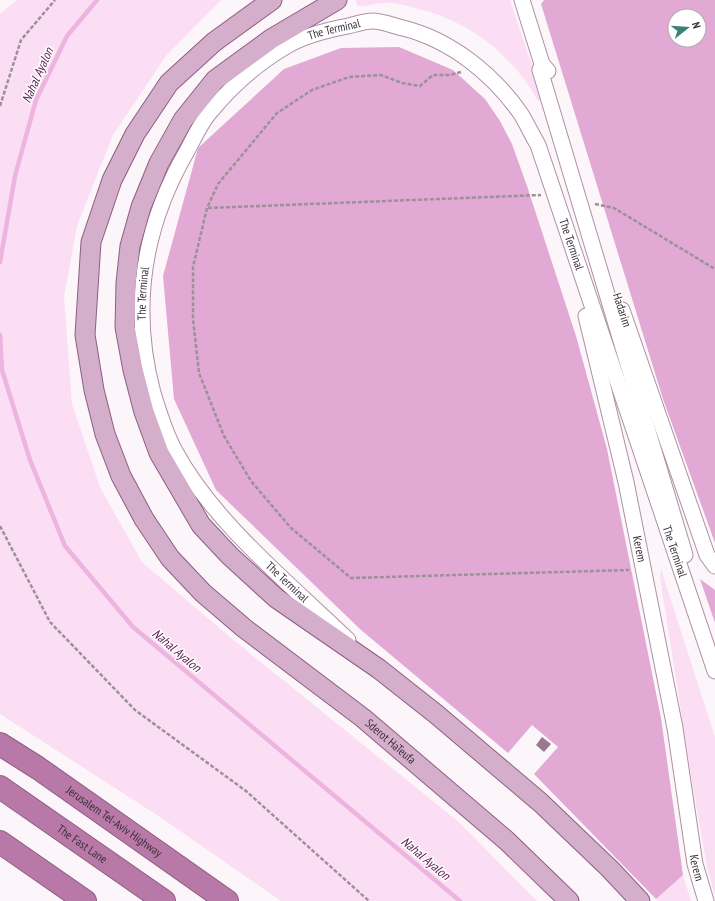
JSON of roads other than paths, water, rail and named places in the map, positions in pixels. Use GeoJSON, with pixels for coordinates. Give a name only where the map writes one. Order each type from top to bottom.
{"type":"FeatureCollection","features":[{"type":"Feature","properties":{"kind":"highway","name":"Jerusalem Tel-Aviv Highway"},"geometry":{"type":"LineString","coordinates":[[0,744],[38,768],[227,901]]}},
{"type":"Feature","properties":{"kind":"highway","name":"The Fast Lane"},"geometry":{"type":"LineString","coordinates":[[0,787],[164,901]]}},
{"type":"Feature","properties":{"kind":"highway"},"geometry":{"type":"LineString","coordinates":[[0,842],[85,901]]}},
{"type":"Feature","properties":{"kind":"main road"},"geometry":{"type":"LineString","coordinates":[[254,12],[272,0]]}},
{"type":"Feature","properties":{"kind":"main road"},"geometry":{"type":"LineString","coordinates":[[337,0],[271,39],[215,80],[183,120],[159,164],[141,207],[130,246],[125,327],[133,370],[144,412],[159,453],[201,525],[230,556],[276,598],[379,669],[436,714],[541,803],[610,869],[640,901]]}},
{"type":"Feature","properties":{"kind":"main road","name":"Sderot HaTeufa"},"geometry":{"type":"LineString","coordinates":[[254,12],[214,42],[169,83],[134,134],[112,180],[93,235],[88,278],[85,336],[94,390],[105,434],[121,476],[144,519],[170,558],[203,593],[244,628],[363,718],[507,841],[569,901]]}},
{"type":"Feature","properties":{"kind":"street"},"geometry":{"type":"LineString","coordinates":[[254,12],[269,0]]}},
{"type":"Feature","properties":{"kind":"street","name":"Hadarim"},"geometry":{"type":"LineString","coordinates":[[522,0],[542,64],[547,68],[624,316],[711,560]]}},
{"type":"Feature","properties":{"kind":"street","name":"The Terminal"},"geometry":{"type":"LineString","coordinates":[[379,669],[252,548],[198,485],[174,450],[159,413],[146,364],[141,324],[143,282],[147,248],[158,210],[176,170],[209,112],[245,76],[285,47],[326,30],[374,21],[420,32],[456,49],[493,81],[520,114],[538,145],[656,498],[709,649],[715,671]]}},
{"type":"Feature","properties":{"kind":"street","name":"Hadarim"},"geometry":{"type":"LineString","coordinates":[[542,64],[540,70],[683,545],[709,649]]}},
{"type":"Feature","properties":{"kind":"street","name":"Kerem"},"geometry":{"type":"LineString","coordinates":[[556,200],[626,482],[675,728],[695,864],[706,901]]}},
{"type":"Feature","properties":{"kind":"waterway","name":"Nahal Ayalon"},"geometry":{"type":"LineString","coordinates":[[0,262],[15,176],[36,100],[67,36],[97,0]]}},
{"type":"Feature","properties":{"kind":"waterway","name":"Nahal Ayalon"},"geometry":{"type":"LineString","coordinates":[[0,335],[2,370],[30,460],[65,546],[133,627],[460,901]]}}]}
